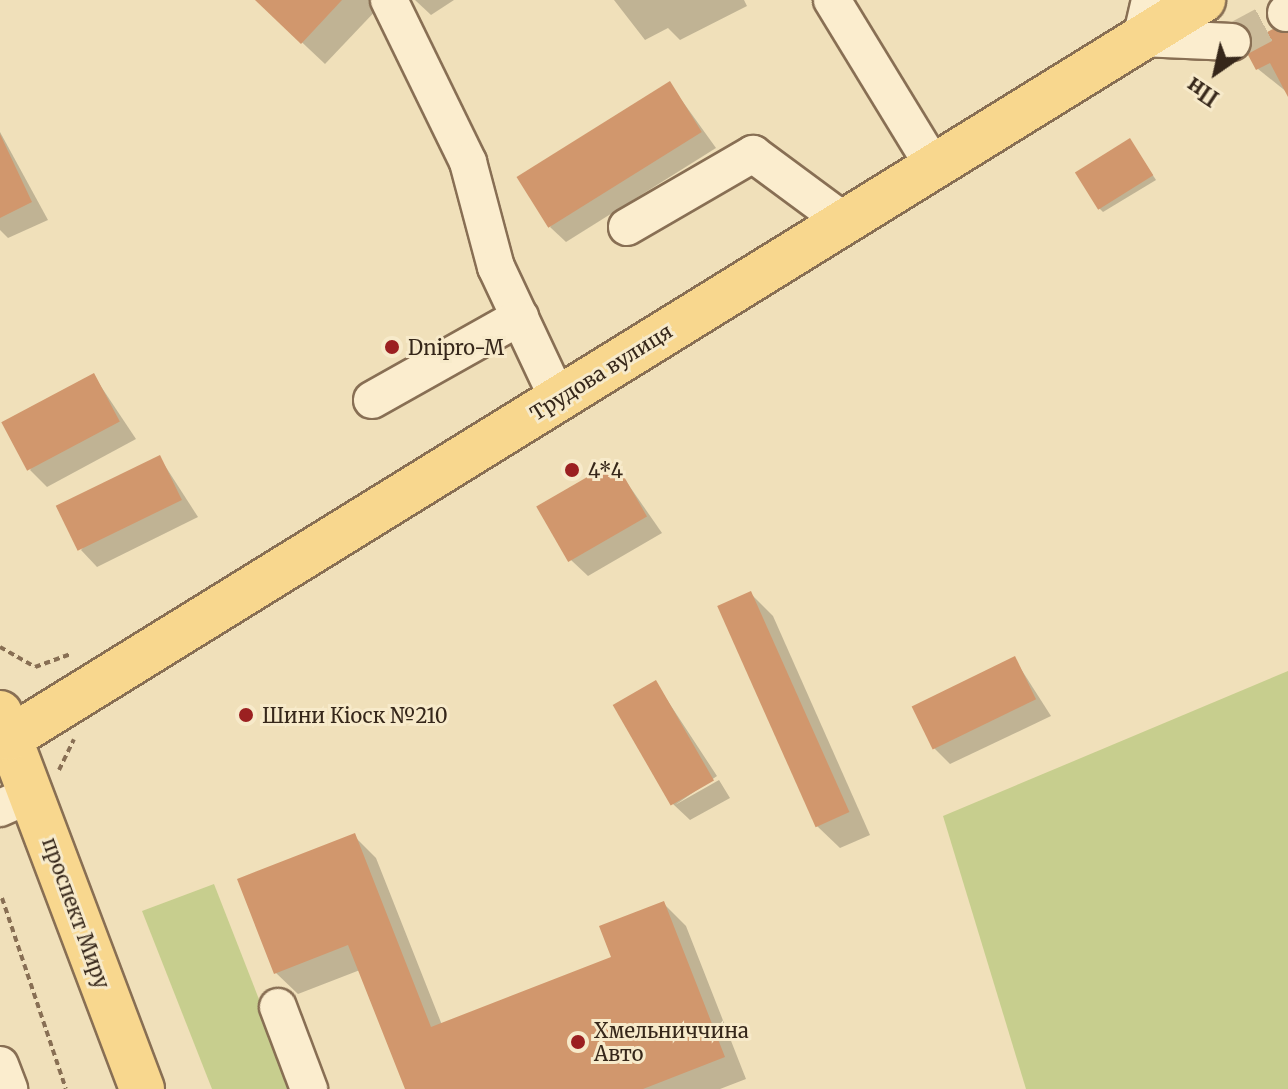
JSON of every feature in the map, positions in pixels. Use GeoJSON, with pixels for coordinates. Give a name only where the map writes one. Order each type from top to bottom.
{"type":"FeatureCollection","features":[{"type":"Feature","properties":{"kind":"main road","name":"Трудова вулиця"},"geometry":{"type":"LineString","coordinates":[[3,732],[558,399],[934,167],[1146,19],[1203,0]]}},
{"type":"Feature","properties":{"kind":"main road","name":"проспект Миру"},"geometry":{"type":"LineString","coordinates":[[3,732],[142,1089]]}},
{"type":"Feature","properties":{"kind":"street"},"geometry":{"type":"LineString","coordinates":[[389,0],[468,162],[496,267],[558,399]]}},
{"type":"Feature","properties":{"kind":"street"},"geometry":{"type":"LineString","coordinates":[[832,0],[934,167]]}},
{"type":"Feature","properties":{"kind":"street"},"geometry":{"type":"LineString","coordinates":[[1146,19],[1232,42]]}},
{"type":"Feature","properties":{"kind":"street"},"geometry":{"type":"LineString","coordinates":[[627,227],[753,154],[845,222]]}},
{"type":"Feature","properties":{"kind":"street"},"geometry":{"type":"LineString","coordinates":[[372,400],[520,317]]}},
{"type":"Feature","properties":{"kind":"street"},"geometry":{"type":"LineString","coordinates":[[278,1007],[309,1089]]}},
{"type":"Feature","properties":{"kind":"street"},"geometry":{"type":"LineString","coordinates":[[0,1065],[9,1089]]}},
{"type":"Feature","properties":{"kind":"path"},"geometry":{"type":"LineString","coordinates":[[0,647],[35,667],[71,654]]}},
{"type":"Feature","properties":{"kind":"path"},"geometry":{"type":"LineString","coordinates":[[29,794],[85,727]]}},
{"type":"Feature","properties":{"kind":"path"},"geometry":{"type":"LineString","coordinates":[[2,898],[66,1089]]}},
{"type":"Feature","properties":{"kind":"green space"},"geometry":{"type":"Polygon","coordinates":[[[1288,671],[1288,1089],[1026,1089],[943,816],[1288,671]]]}},
{"type":"Feature","properties":{"kind":"green space"},"geometry":{"type":"Polygon","coordinates":[[[214,884],[294,1089],[212,1089],[142,911],[214,884]]]}},
{"type":"Feature","properties":{"kind":"building"},"geometry":{"type":"Polygon","coordinates":[[[255,0],[342,0],[301,44],[255,0]]]}},
{"type":"Feature","properties":{"kind":"building"},"geometry":{"type":"Polygon","coordinates":[[[1273,29],[1288,33],[1288,97],[1270,63],[1256,70],[1248,55],[1252,40],[1273,29]]]}},
{"type":"Feature","properties":{"kind":"building"},"geometry":{"type":"Polygon","coordinates":[[[670,81],[702,132],[548,228],[517,177],[670,81]]]}},
{"type":"Feature","properties":{"kind":"building"},"geometry":{"type":"Polygon","coordinates":[[[0,134],[32,202],[0,218],[0,134]]]}},
{"type":"Feature","properties":{"kind":"building"},"geometry":{"type":"Polygon","coordinates":[[[1130,138],[1153,175],[1098,210],[1075,172],[1130,138]]]}},
{"type":"Feature","properties":{"kind":"building"},"geometry":{"type":"Polygon","coordinates":[[[94,373],[120,422],[27,471],[1,422],[94,373]]]}},
{"type":"Feature","properties":{"kind":"building"},"geometry":{"type":"Polygon","coordinates":[[[160,455],[182,500],[78,551],[56,506],[160,455]]]}},
{"type":"Feature","properties":{"kind":"building"},"geometry":{"type":"Polygon","coordinates":[[[615,461],[647,516],[568,562],[536,507],[615,461]]]}},
{"type":"Feature","properties":{"kind":"building"},"geometry":{"type":"Polygon","coordinates":[[[751,591],[849,812],[816,827],[717,606],[751,591]]]}},
{"type":"Feature","properties":{"kind":"building"},"geometry":{"type":"Polygon","coordinates":[[[1015,656],[1036,699],[933,750],[912,706],[1015,656]]]}},
{"type":"Feature","properties":{"kind":"building"},"geometry":{"type":"Polygon","coordinates":[[[656,680],[714,780],[671,805],[613,705],[656,680]]]}},
{"type":"Feature","properties":{"kind":"building"},"geometry":{"type":"Polygon","coordinates":[[[355,833],[431,1027],[611,957],[599,926],[664,901],[725,1057],[643,1089],[405,1089],[348,945],[274,974],[237,879],[355,833]]]}},
{"type":"Feature","properties":{"kind":"tunnel"},"geometry":{"type":"LineString","coordinates":[[1232,42],[1286,13]]}},
{"type":"Feature","properties":{"kind":"place","name":"Dnipro-M"},"geometry":{"type":"Point","coordinates":[392,347]}},
{"type":"Feature","properties":{"kind":"place","name":"4*4"},"geometry":{"type":"Point","coordinates":[572,470]}},
{"type":"Feature","properties":{"kind":"place","name":"Шини Кіоск №210"},"geometry":{"type":"Point","coordinates":[246,715]}},
{"type":"Feature","properties":{"kind":"place","name":"Хмельниччина Авто"},"geometry":{"type":"Point","coordinates":[578,1042]}}]}
